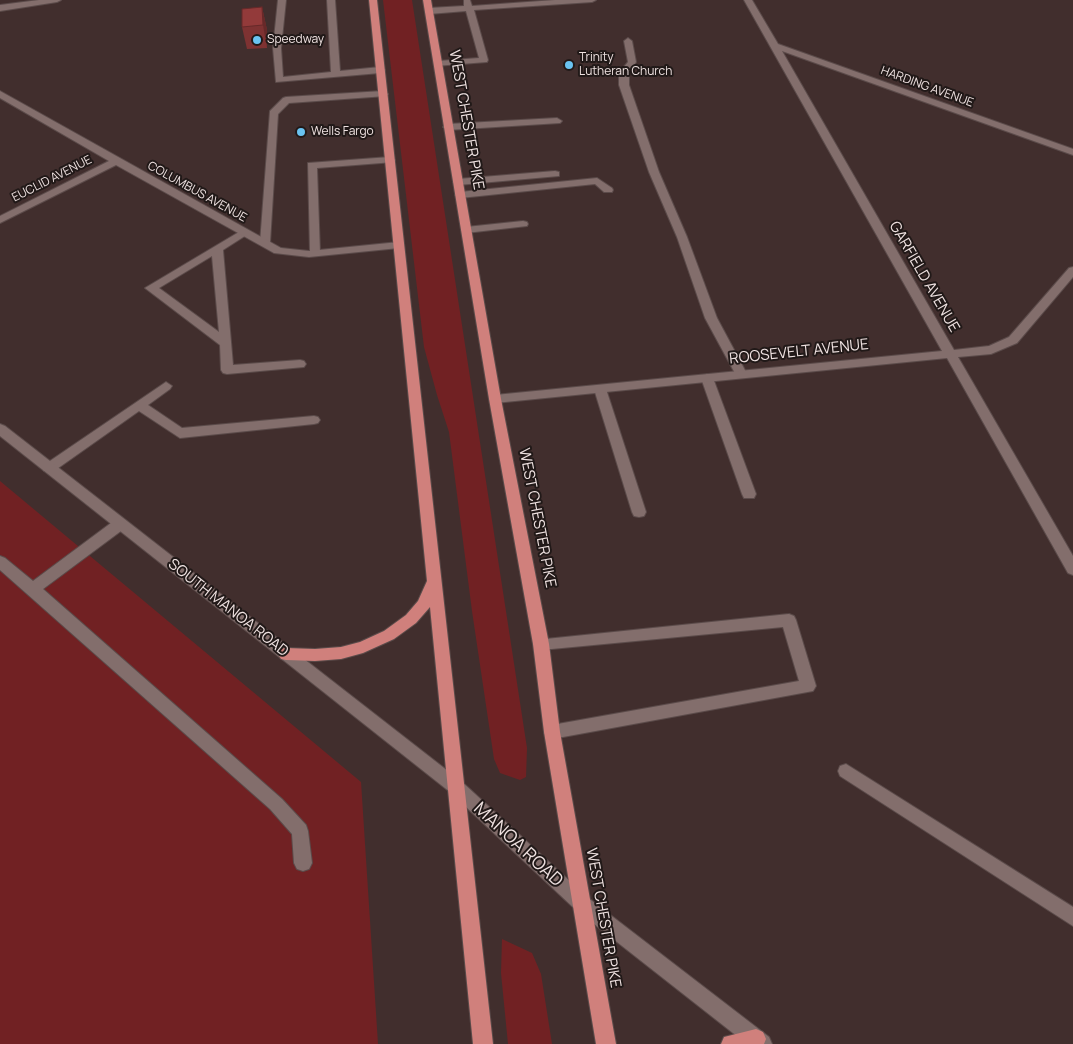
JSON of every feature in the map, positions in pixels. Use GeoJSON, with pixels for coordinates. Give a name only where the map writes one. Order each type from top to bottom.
{"type":"FeatureCollection","features":[{"type":"Feature","properties":{"kind":"highway"},"geometry":{"type":"LineString","coordinates":[[373,0],[483,1044]]}},
{"type":"Feature","properties":{"kind":"highway","name":"WEST CHESTER PIKE"},"geometry":{"type":"LineString","coordinates":[[428,6],[495,399],[541,644],[552,732],[606,1044]]}},
{"type":"Feature","properties":{"kind":"highway"},"geometry":{"type":"LineString","coordinates":[[286,654],[315,656],[341,653],[363,647],[389,635],[411,619],[424,604],[434,583]]}},
{"type":"Feature","properties":{"kind":"highway"},"geometry":{"type":"LineString","coordinates":[[731,1044],[759,1042]]}},
{"type":"Feature","properties":{"kind":"street"},"geometry":{"type":"LineString","coordinates":[[0,8],[57,0]]}},
{"type":"Feature","properties":{"kind":"street"},"geometry":{"type":"LineString","coordinates":[[282,0],[277,48],[279,80],[380,70]]}},
{"type":"Feature","properties":{"kind":"street"},"geometry":{"type":"LineString","coordinates":[[330,0],[336,74]]}},
{"type":"Feature","properties":{"kind":"street"},"geometry":{"type":"LineString","coordinates":[[428,6],[592,0]]}},
{"type":"Feature","properties":{"kind":"street","name":"GARFIELD AVENUE"},"geometry":{"type":"LineString","coordinates":[[748,0],[1073,569]]}},
{"type":"Feature","properties":{"kind":"street"},"geometry":{"type":"LineString","coordinates":[[438,64],[484,60],[468,4]]}},
{"type":"Feature","properties":{"kind":"street"},"geometry":{"type":"LineString","coordinates":[[628,42],[632,62],[624,73],[624,86],[654,172],[682,237],[711,318],[741,374]]}},
{"type":"Feature","properties":{"kind":"street","name":"HARDING AVENUE"},"geometry":{"type":"LineString","coordinates":[[772,45],[1073,152]]}},
{"type":"Feature","properties":{"kind":"street","name":"COLUMBUS AVENUE"},"geometry":{"type":"LineString","coordinates":[[0,94],[265,244],[287,253],[315,253],[399,245]]}},
{"type":"Feature","properties":{"kind":"street"},"geometry":{"type":"LineString","coordinates":[[265,244],[273,113],[286,100],[383,94]]}},
{"type":"Feature","properties":{"kind":"street"},"geometry":{"type":"LineString","coordinates":[[448,127],[557,121]]}},
{"type":"Feature","properties":{"kind":"street","name":"EUCLID AVENUE"},"geometry":{"type":"LineString","coordinates":[[0,220],[116,161]]}},
{"type":"Feature","properties":{"kind":"street"},"geometry":{"type":"LineString","coordinates":[[459,188],[554,174]]}},
{"type":"Feature","properties":{"kind":"street"},"geometry":{"type":"LineString","coordinates":[[459,188],[597,181],[608,190]]}},
{"type":"Feature","properties":{"kind":"street"},"geometry":{"type":"LineString","coordinates":[[466,230],[522,224]]}},
{"type":"Feature","properties":{"kind":"street"},"geometry":{"type":"LineString","coordinates":[[226,344],[151,288],[244,232]]}},
{"type":"Feature","properties":{"kind":"street"},"geometry":{"type":"LineString","coordinates":[[217,248],[227,370],[300,364]]}},
{"type":"Feature","properties":{"kind":"street","name":"ROOSEVELT AVENUE"},"geometry":{"type":"LineString","coordinates":[[495,399],[991,350],[1013,340],[1073,270]]}},
{"type":"Feature","properties":{"kind":"street"},"geometry":{"type":"LineString","coordinates":[[707,378],[749,494]]}},
{"type":"Feature","properties":{"kind":"street"},"geometry":{"type":"LineString","coordinates":[[49,468],[166,386]]}},
{"type":"Feature","properties":{"kind":"street"},"geometry":{"type":"LineString","coordinates":[[600,389],[639,512]]}},
{"type":"Feature","properties":{"kind":"street"},"geometry":{"type":"LineString","coordinates":[[140,406],[180,433],[314,420]]}},
{"type":"Feature","properties":{"kind":"street","name":"SOUTH MANOA ROAD"},"geometry":{"type":"LineString","coordinates":[[0,429],[456,787]]}},
{"type":"Feature","properties":{"kind":"street"},"geometry":{"type":"LineString","coordinates":[[33,589],[120,524]]}},
{"type":"Feature","properties":{"kind":"street"},"geometry":{"type":"LineString","coordinates":[[0,562],[276,804],[300,831],[303,863]]}},
{"type":"Feature","properties":{"kind":"street"},"geometry":{"type":"LineString","coordinates":[[541,644],[789,620],[808,686],[552,732]]}},
{"type":"Feature","properties":{"kind":"street"},"geometry":{"type":"LineString","coordinates":[[846,771],[1073,917]]}},
{"type":"Feature","properties":{"kind":"street","name":"MANOA ROAD"},"geometry":{"type":"LineString","coordinates":[[456,787],[581,903],[759,1042]]}},
{"type":"Feature","properties":{"kind":"lane"},"geometry":{"type":"LineString","coordinates":[[315,253],[312,165],[390,160]]}},
{"type":"Feature","properties":{"kind":"shaded area"},"geometry":{"type":"Polygon","coordinates":[[[383,0],[412,0],[527,748],[526,777],[520,780],[500,773],[494,759],[472,611],[449,432],[424,347],[383,0]]]}},
{"type":"Feature","properties":{"kind":"shaded area"},"geometry":{"type":"Polygon","coordinates":[[[0,481],[361,782],[378,1044],[0,1044],[0,481]]]}},
{"type":"Feature","properties":{"kind":"shaded area"},"geometry":{"type":"Polygon","coordinates":[[[502,939],[532,953],[541,974],[552,1044],[508,1044],[501,973],[502,939]]]}},
{"type":"Feature","properties":{"kind":"building"},"geometry":{"type":"Polygon","coordinates":[[[262,7],[263,25],[242,27],[242,9],[262,7]]]}},
{"type":"Feature","properties":{"kind":"place","name":"Speedway"},"geometry":{"type":"Point","coordinates":[257,40]}},
{"type":"Feature","properties":{"kind":"place","name":"Trinity Lutheran Church"},"geometry":{"type":"Point","coordinates":[569,65]}},
{"type":"Feature","properties":{"kind":"place","name":"Wells Fargo"},"geometry":{"type":"Point","coordinates":[301,132]}}]}
